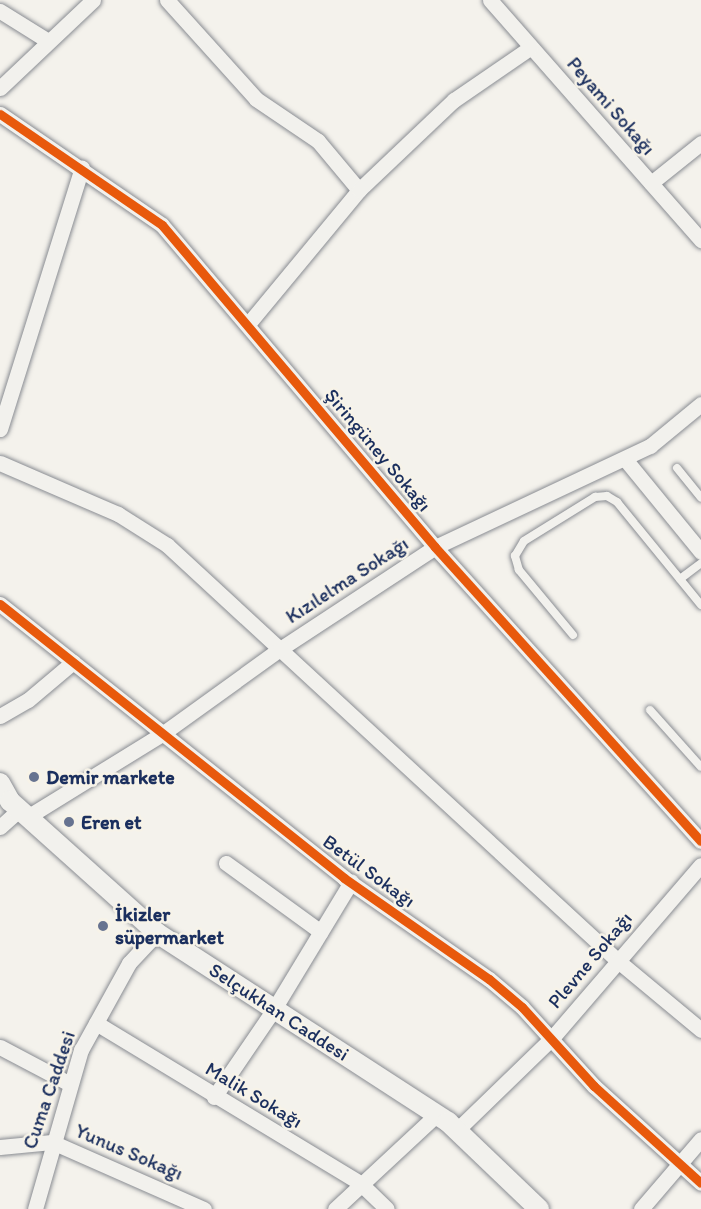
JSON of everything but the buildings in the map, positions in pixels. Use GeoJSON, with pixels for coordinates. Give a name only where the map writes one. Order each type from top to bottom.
{"type":"FeatureCollection","features":[{"type":"Feature","properties":{"kind":"street"},"geometry":{"type":"LineString","coordinates":[[0,87],[93,0]]}},
{"type":"Feature","properties":{"kind":"street"},"geometry":{"type":"LineString","coordinates":[[167,0],[256,99],[318,141],[359,190]]}},
{"type":"Feature","properties":{"kind":"street","name":"Peyami Sokağı"},"geometry":{"type":"LineString","coordinates":[[490,0],[701,240]]}},
{"type":"Feature","properties":{"kind":"street"},"geometry":{"type":"LineString","coordinates":[[0,10],[48,42]]}},
{"type":"Feature","properties":{"kind":"street"},"geometry":{"type":"LineString","coordinates":[[248,324],[359,190],[454,100],[531,47]]}},
{"type":"Feature","properties":{"kind":"street","name":"Şiringüney Sokağı"},"geometry":{"type":"LineString","coordinates":[[0,114],[82,168],[162,225],[435,547],[701,841]]}},
{"type":"Feature","properties":{"kind":"street"},"geometry":{"type":"LineString","coordinates":[[651,183],[701,143]]}},
{"type":"Feature","properties":{"kind":"street"},"geometry":{"type":"LineString","coordinates":[[0,429],[82,168]]}},
{"type":"Feature","properties":{"kind":"street","name":"Kızılelma Sokağı"},"geometry":{"type":"LineString","coordinates":[[0,827],[162,734],[280,649],[435,547],[650,446],[701,404]]}},
{"type":"Feature","properties":{"kind":"street"},"geometry":{"type":"LineString","coordinates":[[625,459],[701,552]]}},
{"type":"Feature","properties":{"kind":"street"},"geometry":{"type":"LineString","coordinates":[[0,463],[143,527],[167,545],[618,961],[701,1030]]}},
{"type":"Feature","properties":{"kind":"street","name":"Betül Sokağı"},"geometry":{"type":"LineString","coordinates":[[0,604],[351,882],[489,979],[552,1038],[580,1073],[701,1183]]}},
{"type":"Feature","properties":{"kind":"street"},"geometry":{"type":"LineString","coordinates":[[0,716],[28,700],[73,662]]}},
{"type":"Feature","properties":{"kind":"street","name":"Selçukhan Caddesi"},"geometry":{"type":"LineString","coordinates":[[0,783],[25,813],[157,933],[436,1114],[457,1130],[539,1209]]}},
{"type":"Feature","properties":{"kind":"street"},"geometry":{"type":"LineString","coordinates":[[226,863],[321,932]]}},
{"type":"Feature","properties":{"kind":"street","name":"Plevne Sokağı"},"geometry":{"type":"LineString","coordinates":[[457,1130],[552,1038],[701,865]]}},
{"type":"Feature","properties":{"kind":"street"},"geometry":{"type":"LineString","coordinates":[[214,1097],[274,1009],[351,882]]}},
{"type":"Feature","properties":{"kind":"street","name":"Cuma Caddesi"},"geometry":{"type":"LineString","coordinates":[[35,1209],[52,1142],[81,1050],[129,963],[157,933]]}},
{"type":"Feature","properties":{"kind":"street","name":"Malik Sokağı"},"geometry":{"type":"LineString","coordinates":[[96,1023],[214,1097],[360,1183],[387,1209]]}},
{"type":"Feature","properties":{"kind":"street"},"geometry":{"type":"LineString","coordinates":[[0,1047],[70,1084]]}},
{"type":"Feature","properties":{"kind":"street"},"geometry":{"type":"LineString","coordinates":[[335,1209],[360,1183],[436,1114]]}},
{"type":"Feature","properties":{"kind":"street"},"geometry":{"type":"LineString","coordinates":[[641,1209],[678,1162],[701,1139]]}},
{"type":"Feature","properties":{"kind":"street","name":"Yunus Sokağı"},"geometry":{"type":"LineString","coordinates":[[0,1147],[52,1142],[183,1204],[204,1209]]}},
{"type":"Feature","properties":{"kind":"lane"},"geometry":{"type":"LineString","coordinates":[[677,468],[701,498]]}},
{"type":"Feature","properties":{"kind":"lane"},"geometry":{"type":"LineString","coordinates":[[573,635],[519,570],[515,556],[524,541],[595,497],[607,496],[617,502],[701,606]]}},
{"type":"Feature","properties":{"kind":"lane"},"geometry":{"type":"LineString","coordinates":[[680,579],[701,563]]}},
{"type":"Feature","properties":{"kind":"lane"},"geometry":{"type":"LineString","coordinates":[[650,710],[701,767]]}},
{"type":"Feature","properties":{"kind":"cycle path"},"geometry":{"type":"LineString","coordinates":[[0,114],[162,225],[435,547],[701,841]]}},
{"type":"Feature","properties":{"kind":"cycle path"},"geometry":{"type":"LineString","coordinates":[[0,604],[344,878],[489,979],[522,1007],[594,1086],[701,1183]]}},
{"type":"Feature","properties":{"kind":"place","name":"Demir markete"},"geometry":{"type":"Point","coordinates":[34,777]}},
{"type":"Feature","properties":{"kind":"place","name":"Eren et"},"geometry":{"type":"Point","coordinates":[69,822]}},
{"type":"Feature","properties":{"kind":"place","name":"İkizler süpermarket"},"geometry":{"type":"Point","coordinates":[103,926]}}]}
